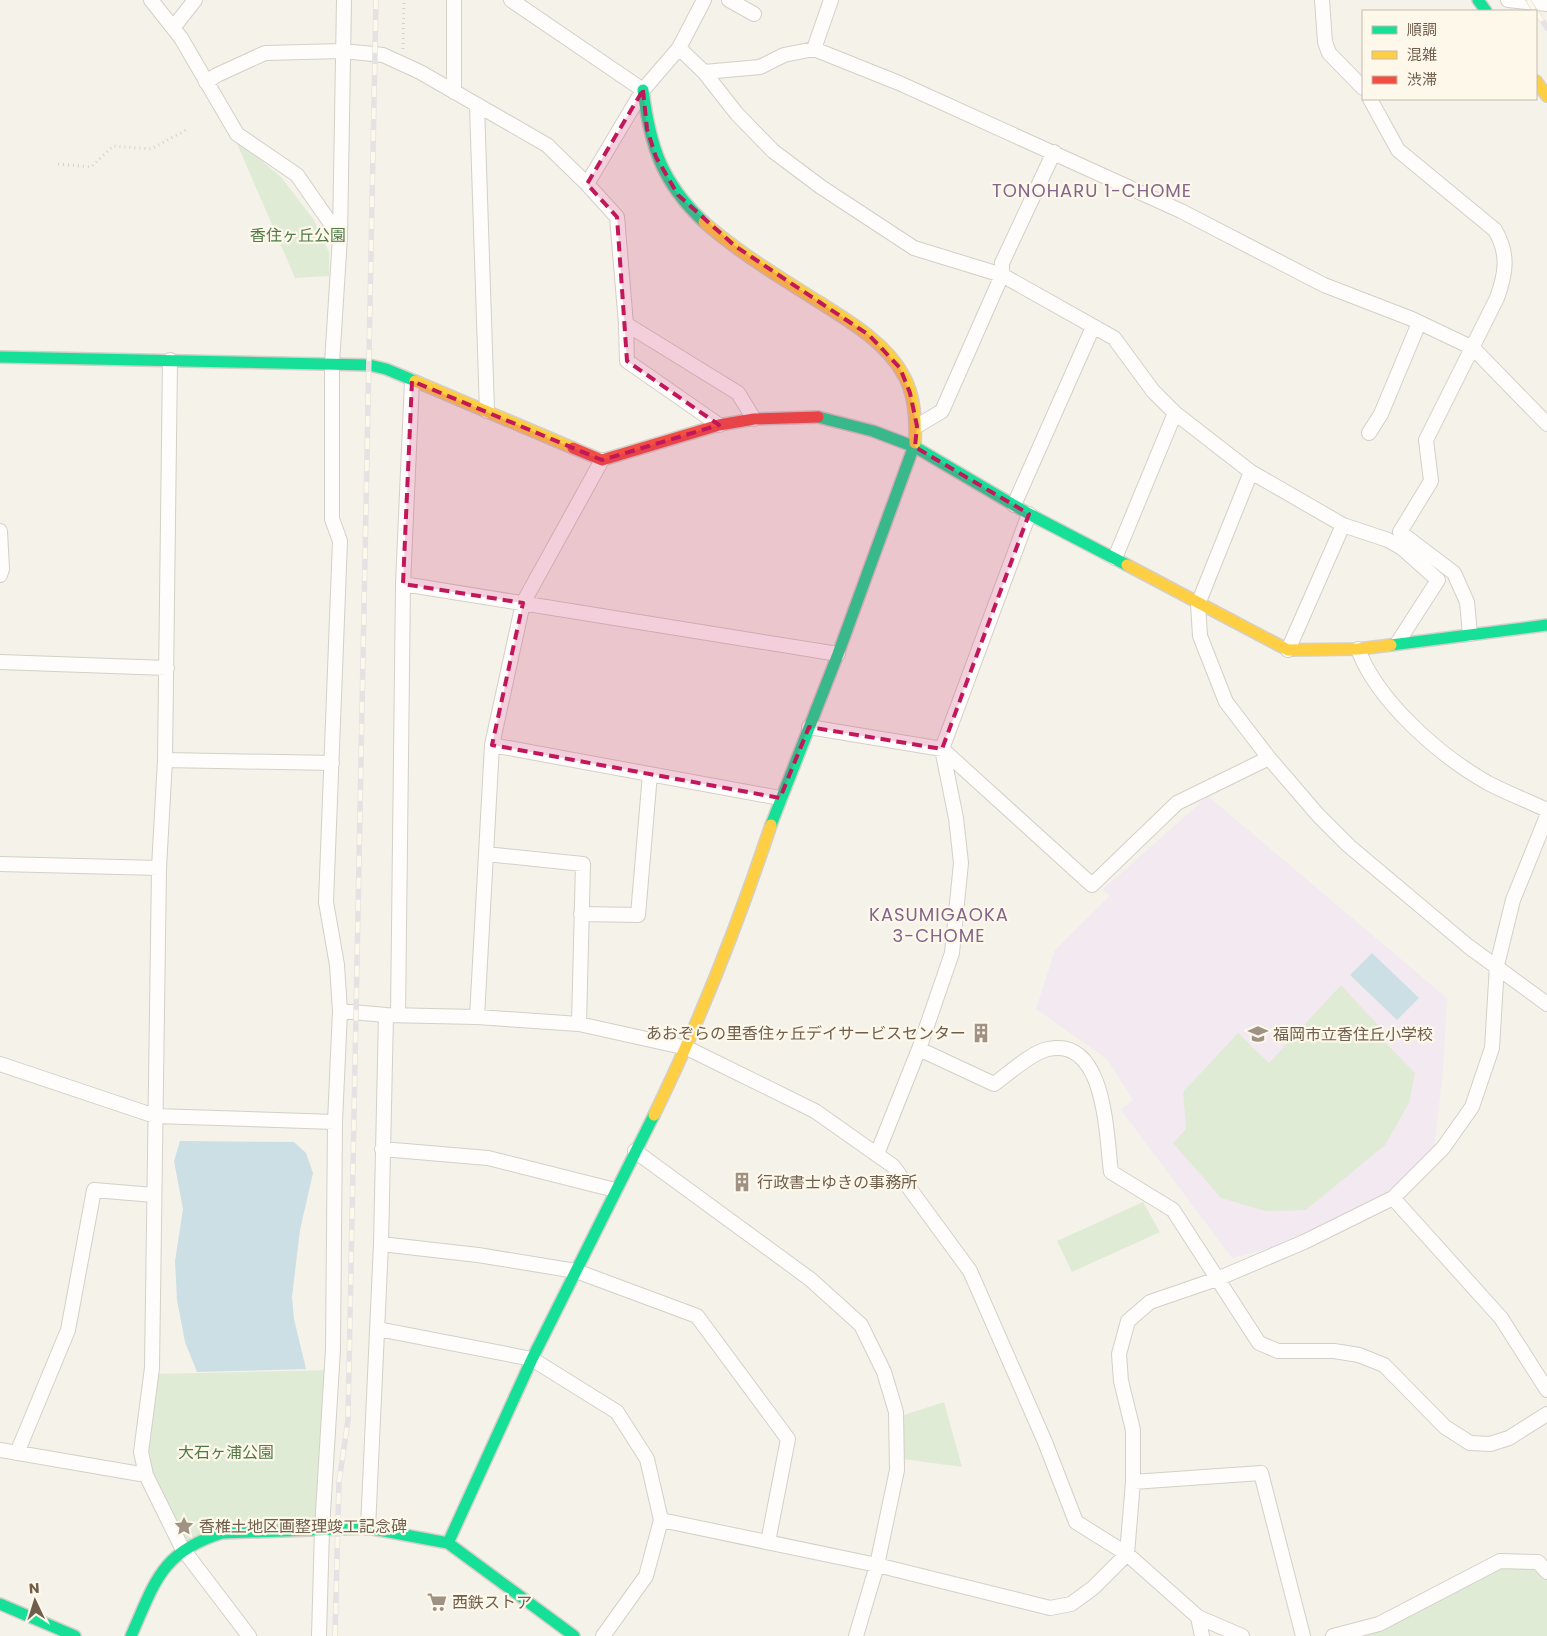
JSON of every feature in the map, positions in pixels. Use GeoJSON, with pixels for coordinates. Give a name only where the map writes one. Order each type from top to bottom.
{"type":"FeatureCollection","features":[{"type":"Feature","properties":{"kind":"main road"},"geometry":{"type":"LineString","coordinates":[[1537,82],[1547,96]]}},
{"type":"Feature","properties":{"kind":"main road"},"geometry":{"type":"LineString","coordinates":[[448,1543],[532,1359],[686,1048],[747,898],[780,798],[838,654],[914,447],[916,426],[910,393],[900,368],[869,334],[735,246],[710,226],[678,195],[656,158],[647,129],[642,90]]}},
{"type":"Feature","properties":{"kind":"main road"},"geometry":{"type":"LineString","coordinates":[[0,357],[332,362],[369,365],[487,411],[602,460],[719,425],[754,419],[817,418],[873,431],[914,447],[1029,514],[1288,650],[1358,648],[1547,625]]}},
{"type":"Feature","properties":{"kind":"main road"},"geometry":{"type":"LineString","coordinates":[[132,1636],[156,1579],[167,1561],[182,1548],[202,1538],[222,1533],[368,1528],[448,1543],[574,1636]]}},
{"type":"Feature","properties":{"kind":"main road"},"geometry":{"type":"LineString","coordinates":[[0,1604],[75,1636]]}},
{"type":"Feature","properties":{"kind":"street"},"geometry":{"type":"LineString","coordinates":[[150,0],[173,28],[237,134],[298,175],[340,237]]}},
{"type":"Feature","properties":{"kind":"street"},"geometry":{"type":"LineString","coordinates":[[173,28],[195,0]]}},
{"type":"Feature","properties":{"kind":"street"},"geometry":{"type":"LineString","coordinates":[[319,1636],[322,1529],[333,1349],[335,1122],[340,1011],[337,965],[326,902],[340,541],[332,519],[332,362],[340,237],[344,0]]}},
{"type":"Feature","properties":{"kind":"street"},"geometry":{"type":"LineString","coordinates":[[454,0],[454,92]]}},
{"type":"Feature","properties":{"kind":"street"},"geometry":{"type":"LineString","coordinates":[[511,0],[642,90]]}},
{"type":"Feature","properties":{"kind":"street"},"geometry":{"type":"LineString","coordinates":[[587,184],[642,90],[680,48],[704,0]]}},
{"type":"Feature","properties":{"kind":"street"},"geometry":{"type":"LineString","coordinates":[[729,0],[754,14]]}},
{"type":"Feature","properties":{"kind":"street"},"geometry":{"type":"LineString","coordinates":[[814,49],[831,0]]}},
{"type":"Feature","properties":{"kind":"street"},"geometry":{"type":"LineString","coordinates":[[1322,0],[1325,42],[1328,53],[1362,87]]}},
{"type":"Feature","properties":{"kind":"street"},"geometry":{"type":"LineString","coordinates":[[1508,0],[1547,4]]}},
{"type":"Feature","properties":{"kind":"street"},"geometry":{"type":"LineString","coordinates":[[680,48],[704,72],[737,114],[773,150],[821,188],[914,248],[1002,275],[1114,338],[1153,391],[1174,413],[1250,472],[1343,524],[1388,540],[1402,548],[1438,580],[1398,642]]}},
{"type":"Feature","properties":{"kind":"street"},"geometry":{"type":"LineString","coordinates":[[704,72],[760,67],[784,55],[814,49],[900,83],[1181,211],[1324,285],[1419,323],[1473,348],[1547,424]]}},
{"type":"Feature","properties":{"kind":"street"},"geometry":{"type":"LineString","coordinates":[[206,82],[265,53],[344,51],[383,56],[454,92],[547,145],[617,217],[626,324],[627,361],[719,425]]}},
{"type":"Feature","properties":{"kind":"street"},"geometry":{"type":"LineString","coordinates":[[1371,100],[1398,150],[1495,230],[1504,245],[1504,277],[1473,348],[1426,440],[1431,481],[1400,532],[1454,573],[1467,602],[1470,634]]}},
{"type":"Feature","properties":{"kind":"street"},"geometry":{"type":"LineString","coordinates":[[477,106],[487,411]]}},
{"type":"Feature","properties":{"kind":"street"},"geometry":{"type":"LineString","coordinates":[[916,426],[942,411],[1002,275],[1002,263],[1054,152]]}},
{"type":"Feature","properties":{"kind":"street"},"geometry":{"type":"LineString","coordinates":[[1369,434],[1382,414],[1419,323]]}},
{"type":"Feature","properties":{"kind":"street"},"geometry":{"type":"LineString","coordinates":[[626,324],[738,393],[754,419]]}},
{"type":"Feature","properties":{"kind":"street"},"geometry":{"type":"LineString","coordinates":[[1014,505],[1093,327]]}},
{"type":"Feature","properties":{"kind":"street"},"geometry":{"type":"LineString","coordinates":[[170,360],[165,760],[159,868],[152,1368],[141,1452],[146,1475],[182,1548],[249,1636]]}},
{"type":"Feature","properties":{"kind":"street"},"geometry":{"type":"LineString","coordinates":[[368,1528],[378,1329],[382,1149],[392,1015],[403,584],[412,381]]}},
{"type":"Feature","properties":{"kind":"street"},"geometry":{"type":"LineString","coordinates":[[1115,558],[1174,413]]}},
{"type":"Feature","properties":{"kind":"street"},"geometry":{"type":"LineString","coordinates":[[477,1016],[492,745],[522,603],[602,460]]}},
{"type":"Feature","properties":{"kind":"street"},"geometry":{"type":"LineString","coordinates":[[1250,472],[1198,604],[1200,636],[1226,702],[1269,758],[1318,815],[1349,846],[1468,946],[1497,965],[1547,1004]]}},
{"type":"Feature","properties":{"kind":"street"},"geometry":{"type":"LineString","coordinates":[[877,1154],[919,1049],[952,953],[961,863],[956,818],[942,749],[1029,514]]}},
{"type":"Feature","properties":{"kind":"street"},"geometry":{"type":"LineString","coordinates":[[1288,650],[1343,524]]}},
{"type":"Feature","properties":{"kind":"street"},"geometry":{"type":"LineString","coordinates":[[0,531],[2,569],[0,574]]}},
{"type":"Feature","properties":{"kind":"street"},"geometry":{"type":"LineString","coordinates":[[403,584],[838,654]]}},
{"type":"Feature","properties":{"kind":"street"},"geometry":{"type":"LineString","coordinates":[[1358,648],[1364,664],[1392,702],[1442,752],[1488,783],[1547,810]]}},
{"type":"Feature","properties":{"kind":"street"},"geometry":{"type":"LineString","coordinates":[[0,662],[166,668]]}},
{"type":"Feature","properties":{"kind":"street"},"geometry":{"type":"LineString","coordinates":[[809,728],[942,749],[1092,885],[1177,803],[1269,758]]}},
{"type":"Feature","properties":{"kind":"street"},"geometry":{"type":"LineString","coordinates":[[492,745],[780,798]]}},
{"type":"Feature","properties":{"kind":"street"},"geometry":{"type":"LineString","coordinates":[[165,760],[332,763]]}},
{"type":"Feature","properties":{"kind":"street"},"geometry":{"type":"LineString","coordinates":[[581,914],[638,915],[650,774]]}},
{"type":"Feature","properties":{"kind":"street"},"geometry":{"type":"LineString","coordinates":[[661,1520],[877,1564],[1050,1608],[1071,1604],[1092,1588],[1127,1554],[1133,1482],[1133,1430],[1121,1381],[1119,1354],[1128,1321],[1150,1302],[1217,1279],[1304,1242],[1393,1198],[1443,1148],[1472,1107],[1492,1048],[1497,965],[1514,900],[1547,816]]}},
{"type":"Feature","properties":{"kind":"street"},"geometry":{"type":"LineString","coordinates":[[486,854],[583,864],[579,1024]]}},
{"type":"Feature","properties":{"kind":"street"},"geometry":{"type":"LineString","coordinates":[[0,864],[159,868]]}},
{"type":"Feature","properties":{"kind":"street"},"geometry":{"type":"LineString","coordinates":[[340,1011],[392,1015],[477,1016],[579,1024],[686,1048],[815,1111],[893,1166],[970,1271],[1045,1442],[1076,1522],[1127,1554],[1198,1617],[1242,1636]]}},
{"type":"Feature","properties":{"kind":"street"},"geometry":{"type":"LineString","coordinates":[[919,1049],[994,1084],[1047,1049],[1066,1048],[1087,1061],[1098,1081],[1111,1172],[1173,1210],[1259,1343],[1278,1352],[1334,1351],[1360,1355],[1384,1365],[1444,1427],[1470,1443],[1490,1444],[1509,1438],[1547,1414]]}},
{"type":"Feature","properties":{"kind":"street"},"geometry":{"type":"LineString","coordinates":[[0,1064],[155,1116],[335,1122]]}},
{"type":"Feature","properties":{"kind":"street"},"geometry":{"type":"LineString","coordinates":[[382,1149],[488,1158],[615,1190]]}},
{"type":"Feature","properties":{"kind":"street"},"geometry":{"type":"LineString","coordinates":[[635,1151],[810,1279],[861,1325],[884,1372],[896,1412],[897,1470],[877,1564],[856,1636]]}},
{"type":"Feature","properties":{"kind":"street"},"geometry":{"type":"LineString","coordinates":[[17,1453],[68,1330],[94,1190],[154,1195]]}},
{"type":"Feature","properties":{"kind":"street"},"geometry":{"type":"LineString","coordinates":[[1393,1198],[1500,1318],[1547,1390]]}},
{"type":"Feature","properties":{"kind":"street"},"geometry":{"type":"LineString","coordinates":[[381,1244],[478,1255],[576,1271],[697,1316],[788,1439],[768,1542]]}},
{"type":"Feature","properties":{"kind":"street"},"geometry":{"type":"LineString","coordinates":[[378,1329],[532,1359],[617,1412],[647,1459],[661,1520],[646,1576],[603,1636]]}},
{"type":"Feature","properties":{"kind":"street"},"geometry":{"type":"LineString","coordinates":[[0,1450],[146,1475]]}},
{"type":"Feature","properties":{"kind":"street"},"geometry":{"type":"LineString","coordinates":[[1133,1482],[1261,1473],[1303,1636]]}},
{"type":"Feature","properties":{"kind":"street"},"geometry":{"type":"LineString","coordinates":[[1333,1636],[1378,1624],[1432,1598],[1500,1561],[1538,1562],[1547,1572]]}},
{"type":"Feature","properties":{"kind":"street"},"geometry":{"type":"LineString","coordinates":[[1198,1617],[1202,1636]]}},
{"type":"Feature","properties":{"kind":"path"},"geometry":{"type":"LineString","coordinates":[[402,64],[404,0]]}},
{"type":"Feature","properties":{"kind":"path"},"geometry":{"type":"LineString","coordinates":[[58,164],[91,167],[113,146],[151,149],[188,129]]}},
{"type":"Feature","properties":{"kind":"highlighted area"},"geometry":{"type":"Polygon","coordinates":[[[643,90],[647,129],[656,157],[678,195],[735,246],[869,335],[900,368],[910,393],[917,426],[915,447],[1029,514],[942,749],[809,727],[780,798],[492,745],[523,603],[403,584],[412,381],[602,460],[719,425],[627,361],[617,217],[587,184],[643,90]]]}},
{"type":"Feature","properties":{"kind":"shaded area","name":"福岡市立香住丘小学校"},"geometry":{"type":"Polygon","coordinates":[[[1208,796],[1447,998],[1443,1071],[1434,1148],[1391,1193],[1290,1243],[1232,1258],[1121,1110],[1133,1100],[1107,1059],[1036,1009],[1055,950],[1110,896],[1102,890],[1208,796]]]}},
{"type":"Feature","properties":{"kind":"shaded area"},"geometry":{"type":"Polygon","coordinates":[[[1372,953],[1419,998],[1397,1020],[1350,975],[1372,953]]]}},
{"type":"Feature","properties":{"kind":"shaded area"},"geometry":{"type":"Polygon","coordinates":[[[180,1141],[294,1142],[306,1153],[313,1173],[300,1230],[292,1297],[294,1319],[306,1369],[197,1372],[185,1342],[177,1300],[175,1261],[183,1209],[174,1161],[180,1141]]]}},
{"type":"Feature","properties":{"kind":"green space","name":"香住ヶ丘公園"},"geometry":{"type":"Polygon","coordinates":[[[235,139],[281,177],[314,220],[329,252],[329,276],[295,278],[235,139]]]}},
{"type":"Feature","properties":{"kind":"green space"},"geometry":{"type":"Polygon","coordinates":[[[1341,985],[1389,1037],[1384,1041],[1415,1073],[1409,1103],[1385,1145],[1306,1210],[1265,1211],[1221,1198],[1173,1143],[1186,1129],[1183,1092],[1238,1033],[1269,1063],[1341,985]]]}},
{"type":"Feature","properties":{"kind":"green space"},"geometry":{"type":"Polygon","coordinates":[[[1143,1202],[1160,1232],[1072,1272],[1057,1241],[1143,1202]]]}},
{"type":"Feature","properties":{"kind":"green space","name":"大石ヶ浦公園"},"geometry":{"type":"Polygon","coordinates":[[[330,1370],[320,1527],[183,1543],[147,1474],[152,1374],[330,1370]]]}},
{"type":"Feature","properties":{"kind":"green space"},"geometry":{"type":"Polygon","coordinates":[[[944,1402],[962,1467],[903,1459],[904,1415],[944,1402]]]}},
{"type":"Feature","properties":{"kind":"green space"},"geometry":{"type":"Polygon","coordinates":[[[1500,1564],[1537,1565],[1547,1575],[1547,1636],[1345,1636],[1500,1564]]]}},
{"type":"Feature","properties":{"kind":"railway"},"geometry":{"type":"LineString","coordinates":[[335,1636],[339,1482],[348,1420],[376,0]]}},
{"type":"Feature","properties":{"kind":"railway"},"geometry":{"type":"LineString","coordinates":[[1528,0],[1534,10]]}},
{"type":"Feature","properties":{"kind":"railway"},"geometry":{"type":"LineString","coordinates":[[1537,13],[1547,28]]}},
{"type":"Feature","properties":{"kind":"traffic: fast"},"geometry":{"type":"LineString","coordinates":[[1478,0],[1485,10]]}},
{"type":"Feature","properties":{"kind":"traffic: fast"},"geometry":{"type":"LineString","coordinates":[[643,90],[654,146],[660,162],[678,193],[704,222]]}},
{"type":"Feature","properties":{"kind":"traffic: fast"},"geometry":{"type":"LineString","coordinates":[[0,357],[369,365],[386,369],[415,381]]}},
{"type":"Feature","properties":{"kind":"traffic: fast"},"geometry":{"type":"LineString","coordinates":[[818,417],[873,431],[915,447],[1029,514],[1127,565]]}},
{"type":"Feature","properties":{"kind":"traffic: fast"},"geometry":{"type":"LineString","coordinates":[[771,825],[838,654],[915,443]]}},
{"type":"Feature","properties":{"kind":"traffic: fast"},"geometry":{"type":"LineString","coordinates":[[1391,645],[1547,625]]}},
{"type":"Feature","properties":{"kind":"traffic: fast"},"geometry":{"type":"LineString","coordinates":[[448,1543],[532,1359],[654,1115]]}},
{"type":"Feature","properties":{"kind":"traffic: fast"},"geometry":{"type":"LineString","coordinates":[[131,1636],[154,1585],[163,1571],[185,1550],[202,1541],[222,1533],[368,1528],[448,1543],[574,1636]]}},
{"type":"Feature","properties":{"kind":"traffic: fast"},"geometry":{"type":"LineString","coordinates":[[0,1604],[75,1636]]}},
{"type":"Feature","properties":{"kind":"traffic: slow"},"geometry":{"type":"LineString","coordinates":[[1537,82],[1547,96]]}},
{"type":"Feature","properties":{"kind":"traffic: slow"},"geometry":{"type":"LineString","coordinates":[[704,222],[745,254],[855,325],[888,353],[904,376],[913,400],[915,443]]}},
{"type":"Feature","properties":{"kind":"traffic: slow"},"geometry":{"type":"LineString","coordinates":[[415,381],[573,448]]}},
{"type":"Feature","properties":{"kind":"traffic: slow"},"geometry":{"type":"LineString","coordinates":[[1127,565],[1288,650],[1358,649],[1391,645]]}},
{"type":"Feature","properties":{"kind":"traffic: slow"},"geometry":{"type":"LineString","coordinates":[[654,1115],[687,1044],[717,972],[771,825]]}},
{"type":"Feature","properties":{"kind":"traffic: jam"},"geometry":{"type":"LineString","coordinates":[[573,448],[602,460],[719,425],[754,419],[818,417]]}},
{"type":"Feature","properties":{"kind":"place","name":"あおぞらの里香住ヶ丘デイサービスセンター"},"geometry":{"type":"Point","coordinates":[981,1033]}},
{"type":"Feature","properties":{"kind":"place","name":"福岡市立香住丘小学校"},"geometry":{"type":"Point","coordinates":[1258,1034]}},
{"type":"Feature","properties":{"kind":"place","name":"行政書士ゆきの事務所"},"geometry":{"type":"Point","coordinates":[742,1182]}},
{"type":"Feature","properties":{"kind":"place","name":"香椎土地区画整理竣工記念碑"},"geometry":{"type":"Point","coordinates":[184,1526]}},
{"type":"Feature","properties":{"kind":"place","name":"西鉄ストア"},"geometry":{"type":"Point","coordinates":[437,1602]}},
{"type":"Feature","properties":{"kind":"district","name":"TONOHARU 1-CHOME"},"geometry":{"type":"Point","coordinates":[1092,190]}},
{"type":"Feature","properties":{"kind":"district","name":"KASUMIGAOKA 3-CHOME"},"geometry":{"type":"Point","coordinates":[939,924]}}]}
